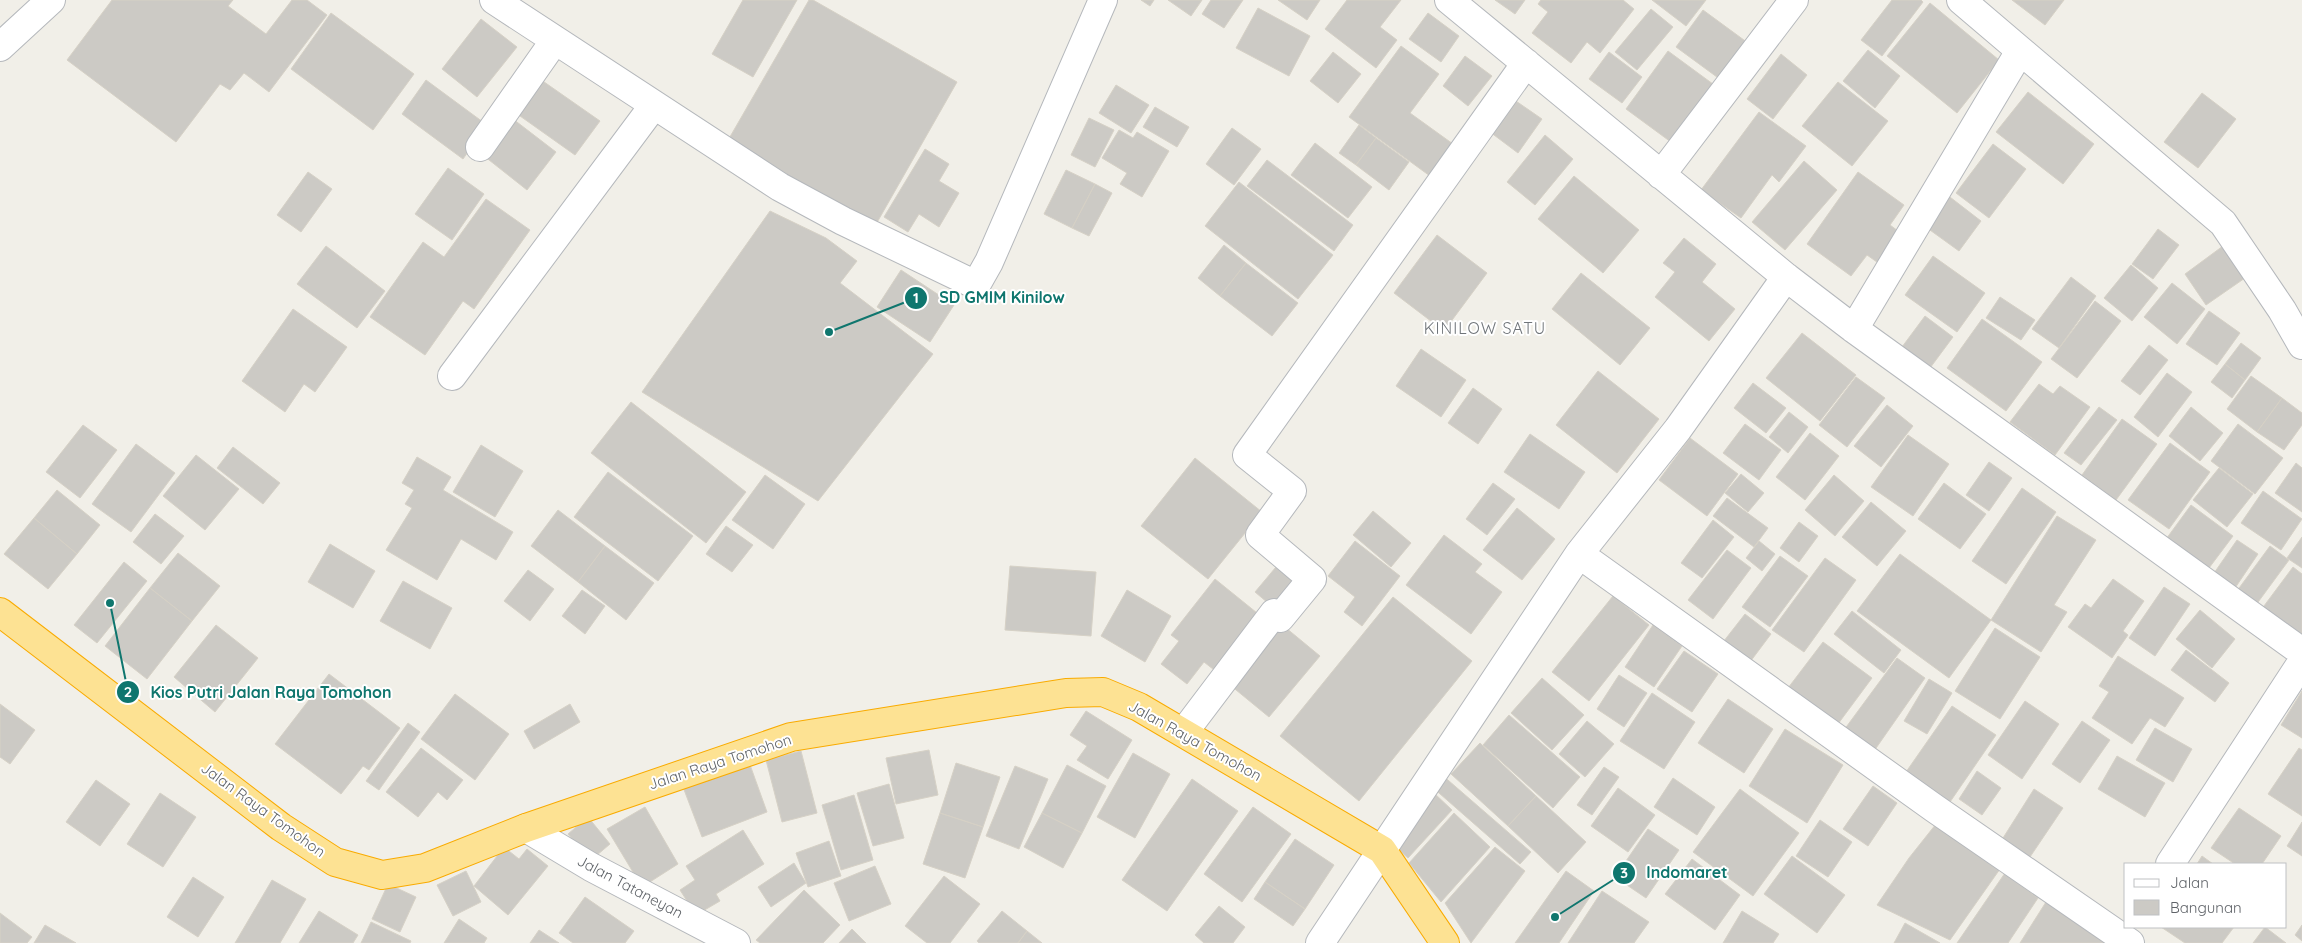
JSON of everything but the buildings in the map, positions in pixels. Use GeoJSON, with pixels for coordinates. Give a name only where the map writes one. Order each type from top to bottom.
{"type":"FeatureCollection","features":[{"type":"Feature","properties":{"kind":"highway","name":"Jalan Raya Tomohon"},"geometry":{"type":"LineString","coordinates":[[0,612],[281,827],[335,862],[382,875],[425,868],[526,828],[792,737],[1066,693],[1103,692],[1140,707],[1382,850],[1445,943]]}},
{"type":"Feature","properties":{"kind":"street"},"geometry":{"type":"LineString","coordinates":[[0,47],[52,0]]}},
{"type":"Feature","properties":{"kind":"street"},"geometry":{"type":"LineString","coordinates":[[494,0],[780,187],[843,221],[976,285],[989,262],[1103,0]]}},
{"type":"Feature","properties":{"kind":"street"},"geometry":{"type":"LineString","coordinates":[[1449,0],[1786,277],[1854,329],[2302,652]]}},
{"type":"Feature","properties":{"kind":"street"},"geometry":{"type":"LineString","coordinates":[[1662,175],[1794,0]]}},
{"type":"Feature","properties":{"kind":"street"},"geometry":{"type":"LineString","coordinates":[[1961,0],[2223,224],[2282,310],[2302,345]]}},
{"type":"Feature","properties":{"kind":"street"},"geometry":{"type":"LineString","coordinates":[[480,147],[555,40]]}},
{"type":"Feature","properties":{"kind":"street"},"geometry":{"type":"LineString","coordinates":[[1854,329],[2020,51]]}},
{"type":"Feature","properties":{"kind":"street"},"geometry":{"type":"LineString","coordinates":[[1184,732],[1274,613],[1280,618],[1312,580],[1260,535],[1292,491],[1246,455],[1526,63]]}},
{"type":"Feature","properties":{"kind":"street"},"geometry":{"type":"LineString","coordinates":[[452,376],[654,105]]}},
{"type":"Feature","properties":{"kind":"street"},"geometry":{"type":"LineString","coordinates":[[1320,943],[1579,554],[1678,429],[1786,277]]}},
{"type":"Feature","properties":{"kind":"street"},"geometry":{"type":"LineString","coordinates":[[1579,554],[1934,808],[2125,938]]}},
{"type":"Feature","properties":{"kind":"street"},"geometry":{"type":"LineString","coordinates":[[2171,863],[2302,662]]}},
{"type":"Feature","properties":{"kind":"street","name":"Jalan Tataneyan"},"geometry":{"type":"LineString","coordinates":[[526,828],[591,866],[736,943]]}},
{"type":"Feature","properties":{"kind":"place","name":"SD GMIM Kinilow"},"geometry":{"type":"Point","coordinates":[829,332]}},
{"type":"Feature","properties":{"kind":"place","name":"Kios Putri Jalan Raya Tomohon"},"geometry":{"type":"Point","coordinates":[110,603]}},
{"type":"Feature","properties":{"kind":"place","name":"Indomaret"},"geometry":{"type":"Point","coordinates":[1555,917]}},
{"type":"Feature","properties":{"kind":"district","name":"KINILOW SATU"},"geometry":{"type":"Point","coordinates":[1485,328]}}]}
